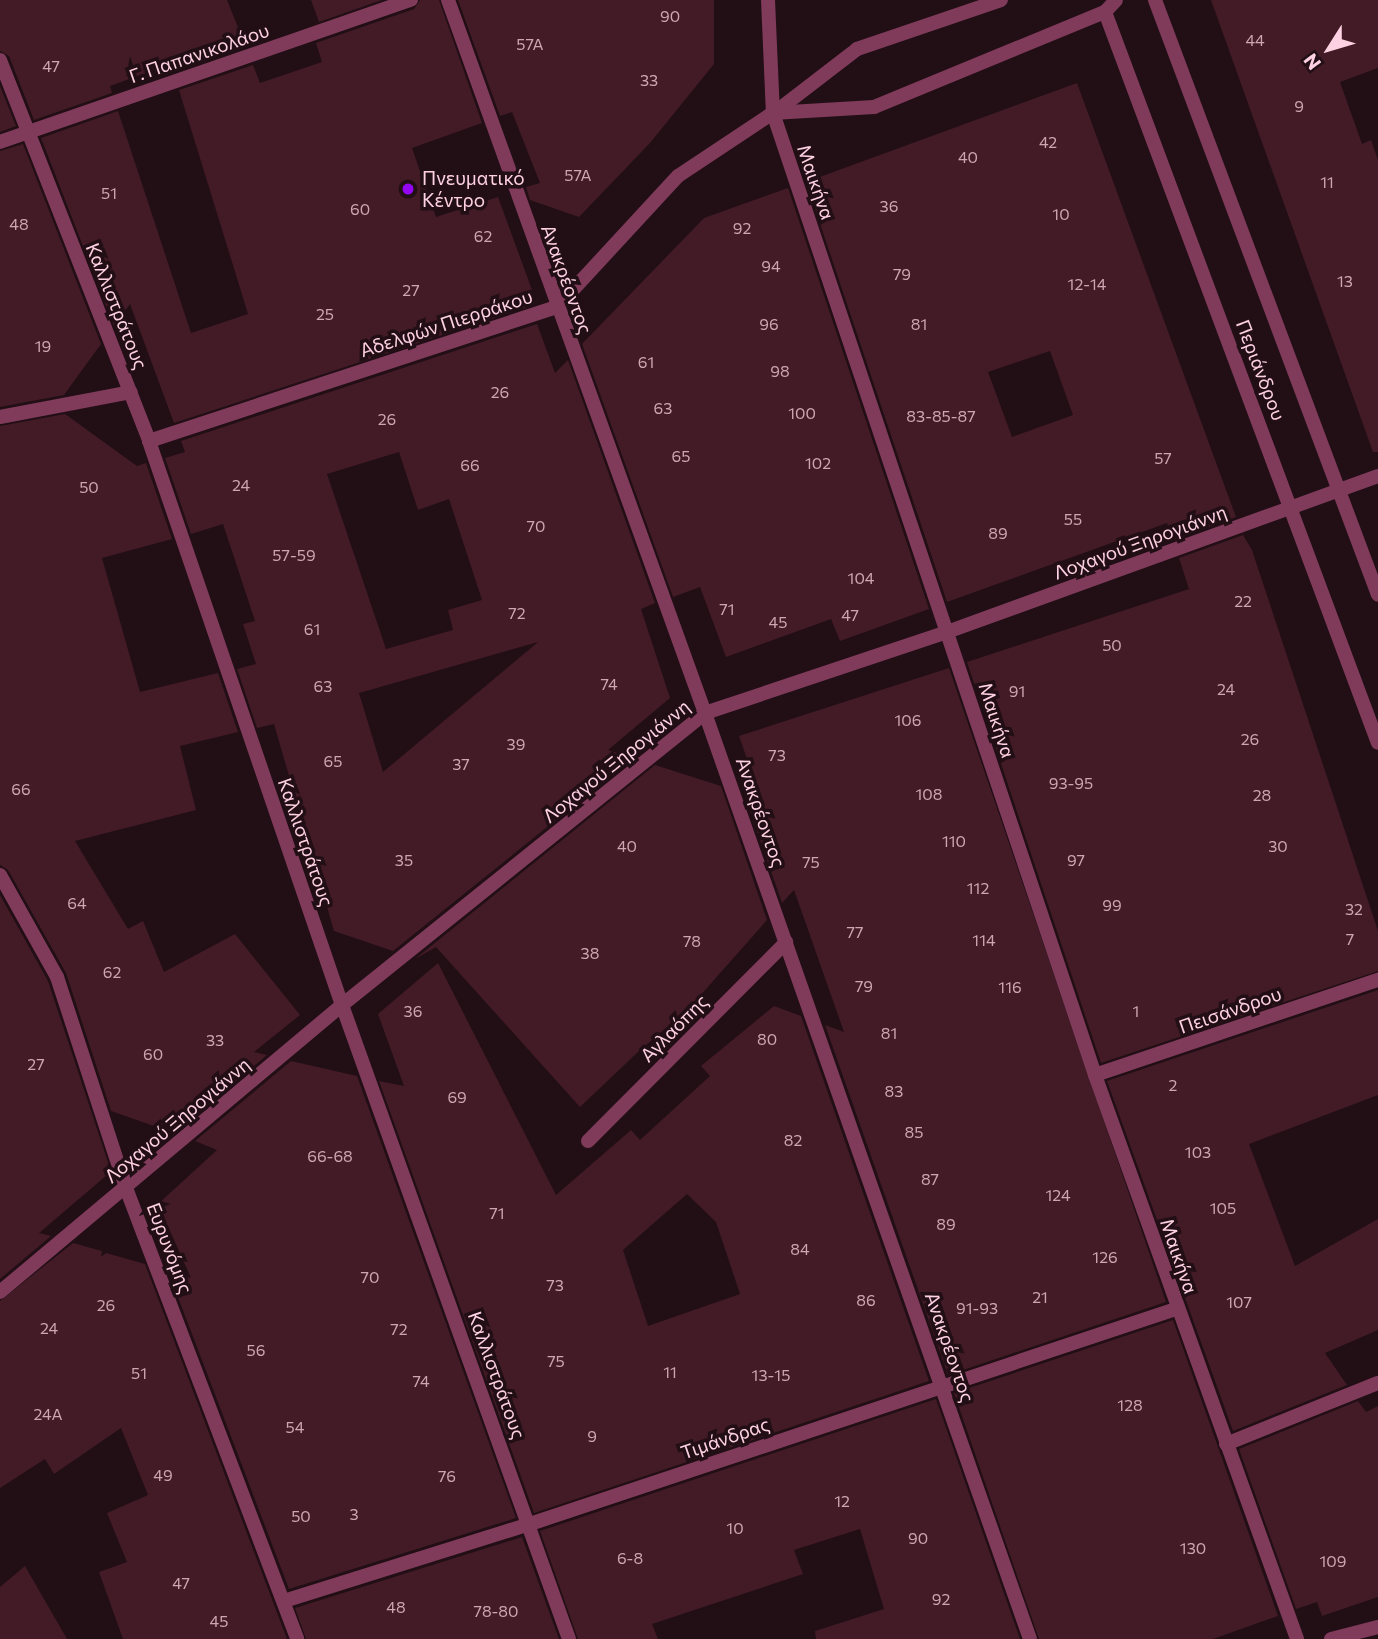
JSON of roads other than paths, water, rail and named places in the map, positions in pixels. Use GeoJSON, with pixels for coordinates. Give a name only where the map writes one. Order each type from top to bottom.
{"type":"FeatureCollection","features":[{"type":"Feature","properties":{"kind":"street","name":"Γ. Παπανικολάου"},"geometry":{"type":"LineString","coordinates":[[0,142],[411,0]]}},
{"type":"Feature","properties":{"kind":"street","name":"Ανακρέοντος"},"geometry":{"type":"LineString","coordinates":[[448,0],[705,713],[1030,1639]]}},
{"type":"Feature","properties":{"kind":"street","name":"Μαικήνα"},"geometry":{"type":"LineString","coordinates":[[768,0],[773,113],[1095,1075],[1297,1639]]}},
{"type":"Feature","properties":{"kind":"street","name":"Αδελφών Πιερράκου"},"geometry":{"type":"LineString","coordinates":[[149,440],[557,307],[678,177],[773,113],[857,49],[1001,0]]}},
{"type":"Feature","properties":{"kind":"street"},"geometry":{"type":"LineString","coordinates":[[773,113],[874,107],[1105,12],[1116,0]]}},
{"type":"Feature","properties":{"kind":"street","name":"Περιάνδρου"},"geometry":{"type":"LineString","coordinates":[[1156,0],[1378,595]]}},
{"type":"Feature","properties":{"kind":"street","name":"Περιάνδρου"},"geometry":{"type":"LineString","coordinates":[[1105,12],[1293,508],[1378,743]]}},
{"type":"Feature","properties":{"kind":"street","name":"Καλλιστράτους"},"geometry":{"type":"LineString","coordinates":[[0,60],[149,440],[342,1005],[569,1639]]}},
{"type":"Feature","properties":{"kind":"street"},"geometry":{"type":"LineString","coordinates":[[0,417],[131,392]]}},
{"type":"Feature","properties":{"kind":"street","name":"Λοχαγού Ξηρογιάννη"},"geometry":{"type":"LineString","coordinates":[[0,1293],[342,1005],[705,713],[947,632],[1378,476]]}},
{"type":"Feature","properties":{"kind":"street","name":"Ευρυνόμης"},"geometry":{"type":"LineString","coordinates":[[0,875],[57,977],[126,1188],[297,1639]]}},
{"type":"Feature","properties":{"kind":"street","name":"Αγλαόπης"},"geometry":{"type":"LineString","coordinates":[[589,1141],[786,942]]}},
{"type":"Feature","properties":{"kind":"street","name":"Πεισάνδρου"},"geometry":{"type":"LineString","coordinates":[[1095,1075],[1378,980]]}},
{"type":"Feature","properties":{"kind":"street","name":"Τιμάνδρας"},"geometry":{"type":"LineString","coordinates":[[284,1601],[530,1524],[1177,1309]]}},
{"type":"Feature","properties":{"kind":"street"},"geometry":{"type":"LineString","coordinates":[[1226,1444],[1378,1383]]}},
{"type":"Feature","properties":{"kind":"street"},"geometry":{"type":"LineString","coordinates":[[1331,1639],[1378,1627]]}},
{"type":"Feature","properties":{"kind":"place","name":"Πνευματικό Κέντρο"},"geometry":{"type":"Point","coordinates":[408,189]}}]}
